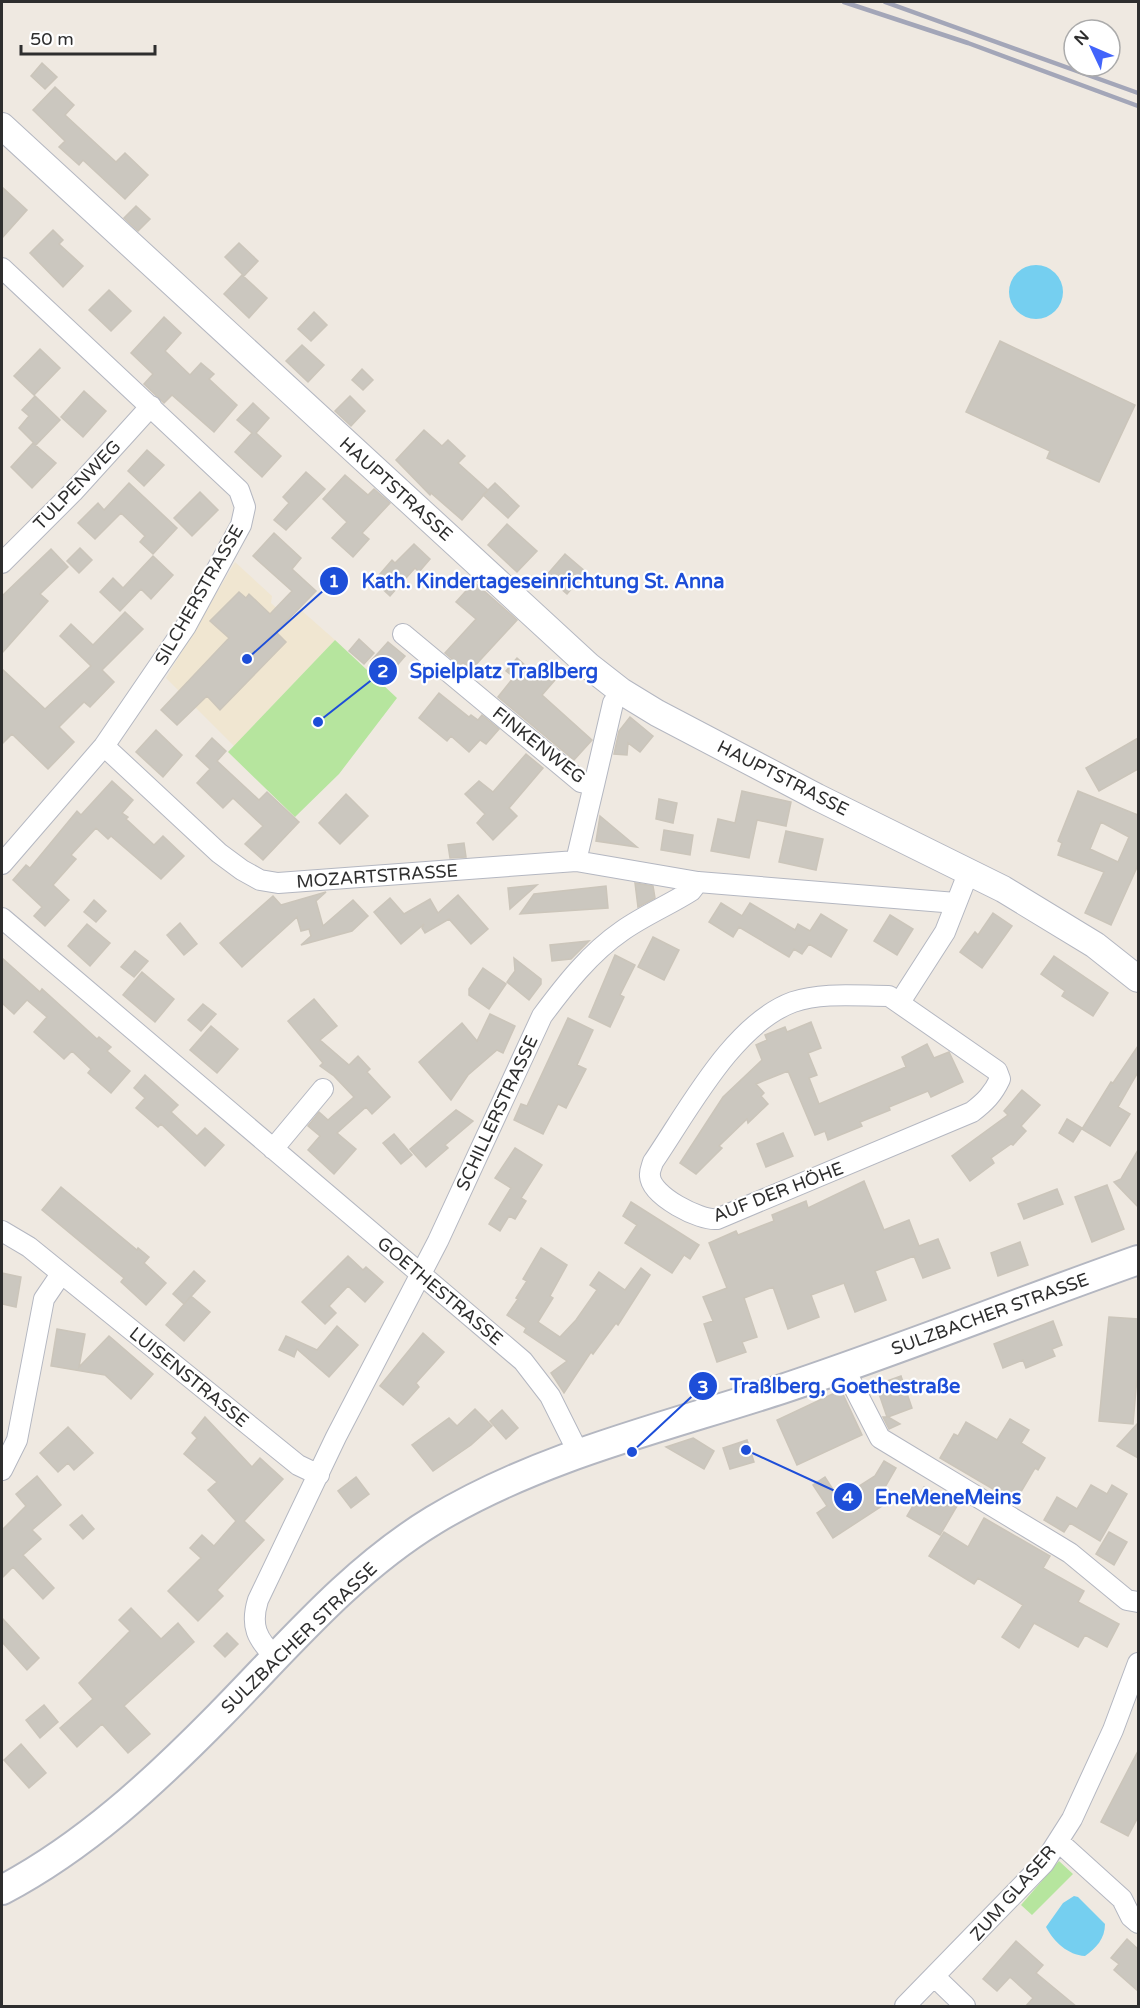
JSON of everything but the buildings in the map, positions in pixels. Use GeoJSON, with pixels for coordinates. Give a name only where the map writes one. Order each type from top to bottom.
{"type":"FeatureCollection","features":[{"type":"Feature","properties":{"kind":"main road","name":"SULZBACHER STRASSE"},"geometry":{"type":"LineString","coordinates":[[2,1890],[67,1851],[103,1823],[218,1718],[275,1657],[349,1584],[398,1545],[436,1519],[523,1477],[579,1454],[844,1368],[1138,1260]]}},
{"type":"Feature","properties":{"kind":"street","name":"HAUPTSTRASSE"},"geometry":{"type":"LineString","coordinates":[[2,126],[328,428],[581,658],[621,691],[818,797],[969,871],[1095,945],[1137,976]]}},
{"type":"Feature","properties":{"kind":"street","name":"SILCHERSTRASSE"},"geometry":{"type":"LineString","coordinates":[[2,268],[239,490],[245,507],[241,525],[186,626],[104,746],[2,864]]}},
{"type":"Feature","properties":{"kind":"street","name":"TULPENWEG"},"geometry":{"type":"LineString","coordinates":[[2,563],[74,492],[151,406]]}},
{"type":"Feature","properties":{"kind":"street","name":"FINKENWEG"},"geometry":{"type":"LineString","coordinates":[[403,634],[581,782],[594,785]]}},
{"type":"Feature","properties":{"kind":"street","name":"FINKENWEG"},"geometry":{"type":"LineString","coordinates":[[576,861],[614,703],[621,691]]}},
{"type":"Feature","properties":{"kind":"street","name":"MOZARTSTRASSE"},"geometry":{"type":"LineString","coordinates":[[104,746],[219,853],[260,880],[278,883],[576,861],[698,882]]}},
{"type":"Feature","properties":{"kind":"street"},"geometry":{"type":"LineString","coordinates":[[900,1002],[945,932],[969,871]]}},
{"type":"Feature","properties":{"kind":"street"},"geometry":{"type":"LineString","coordinates":[[698,882],[956,903]]}},
{"type":"Feature","properties":{"kind":"street","name":"SCHILLERSTRASSE"},"geometry":{"type":"LineString","coordinates":[[275,1657],[255,1633],[253,1615],[258,1600],[438,1241],[542,1016],[581,968],[622,931],[691,891],[698,882]]}},
{"type":"Feature","properties":{"kind":"street","name":"GOETHESTRASSE"},"geometry":{"type":"LineString","coordinates":[[2,918],[524,1361],[550,1396],[579,1454]]}},
{"type":"Feature","properties":{"kind":"street","name":"AUF DER HÖHE"},"geometry":{"type":"LineString","coordinates":[[889,996],[900,1002],[997,1071],[1000,1079],[994,1093],[985,1103],[972,1112],[717,1219],[706,1220],[696,1216],[664,1196],[653,1185],[650,1176],[653,1162],[734,1045],[751,1026],[794,1002],[823,997],[889,996]]}},
{"type":"Feature","properties":{"kind":"street"},"geometry":{"type":"LineString","coordinates":[[273,1149],[323,1089]]}},
{"type":"Feature","properties":{"kind":"street","name":"LUISENSTRASSE"},"geometry":{"type":"LineString","coordinates":[[2,1231],[29,1248],[297,1465],[319,1475]]}},
{"type":"Feature","properties":{"kind":"street"},"geometry":{"type":"LineString","coordinates":[[2,1470],[17,1440],[44,1299],[61,1274]]}},
{"type":"Feature","properties":{"kind":"street"},"geometry":{"type":"LineString","coordinates":[[844,1368],[880,1438],[1070,1553],[1127,1600],[1138,1602]]}},
{"type":"Feature","properties":{"kind":"street","name":"ZUM GLASER"},"geometry":{"type":"LineString","coordinates":[[905,2007],[1014,1897],[1059,1842],[1113,1730],[1138,1663]]}},
{"type":"Feature","properties":{"kind":"street"},"geometry":{"type":"LineString","coordinates":[[1059,1842],[1122,1899],[1131,1917],[1138,1923]]}},
{"type":"Feature","properties":{"kind":"street"},"geometry":{"type":"LineString","coordinates":[[936,1978],[965,2007]]}},
{"type":"Feature","properties":{"kind":"shaded area"},"geometry":{"type":"Polygon","coordinates":[[[235,562],[272,596],[271,603],[290,620],[301,610],[335,640],[234,746],[166,678],[235,562]]]}},
{"type":"Feature","properties":{"kind":"green space"},"geometry":{"type":"Polygon","coordinates":[[[335,640],[397,698],[339,774],[295,817],[228,752],[335,640]]]}},
{"type":"Feature","properties":{"kind":"green space"},"geometry":{"type":"Polygon","coordinates":[[[1059,1861],[1073,1874],[1032,1915],[1021,1905],[1059,1861]]]}},
{"type":"Feature","properties":{"kind":"water"},"geometry":{"type":"Polygon","coordinates":[[[1036,265],[1046,267],[1055,273],[1061,282],[1063,292],[1061,302],[1055,311],[1046,317],[1036,319],[1026,317],[1017,311],[1011,302],[1009,292],[1011,282],[1017,273],[1026,267],[1036,265]]]}},
{"type":"Feature","properties":{"kind":"water"},"geometry":{"type":"Polygon","coordinates":[[[1074,1896],[1078,1897],[1105,1924],[1099,1943],[1085,1956],[1062,1947],[1046,1927],[1063,1903],[1074,1896]]]}},
{"type":"Feature","properties":{"kind":"railway"},"geometry":{"type":"LineString","coordinates":[[844,2],[968,43],[1138,106]]}},
{"type":"Feature","properties":{"kind":"railway"},"geometry":{"type":"LineString","coordinates":[[885,2],[1138,93]]}},
{"type":"Feature","properties":{"kind":"place","name":"Kath. Kindertageseinrichtung St. Anna"},"geometry":{"type":"Point","coordinates":[247,659]}},
{"type":"Feature","properties":{"kind":"place","name":"Spielplatz Traßlberg"},"geometry":{"type":"Point","coordinates":[318,722]}},
{"type":"Feature","properties":{"kind":"place","name":"EneMeneMeins"},"geometry":{"type":"Point","coordinates":[746,1450]}},
{"type":"Feature","properties":{"kind":"place","name":"Traßlberg, Goethestraße"},"geometry":{"type":"Point","coordinates":[632,1452]}}]}
